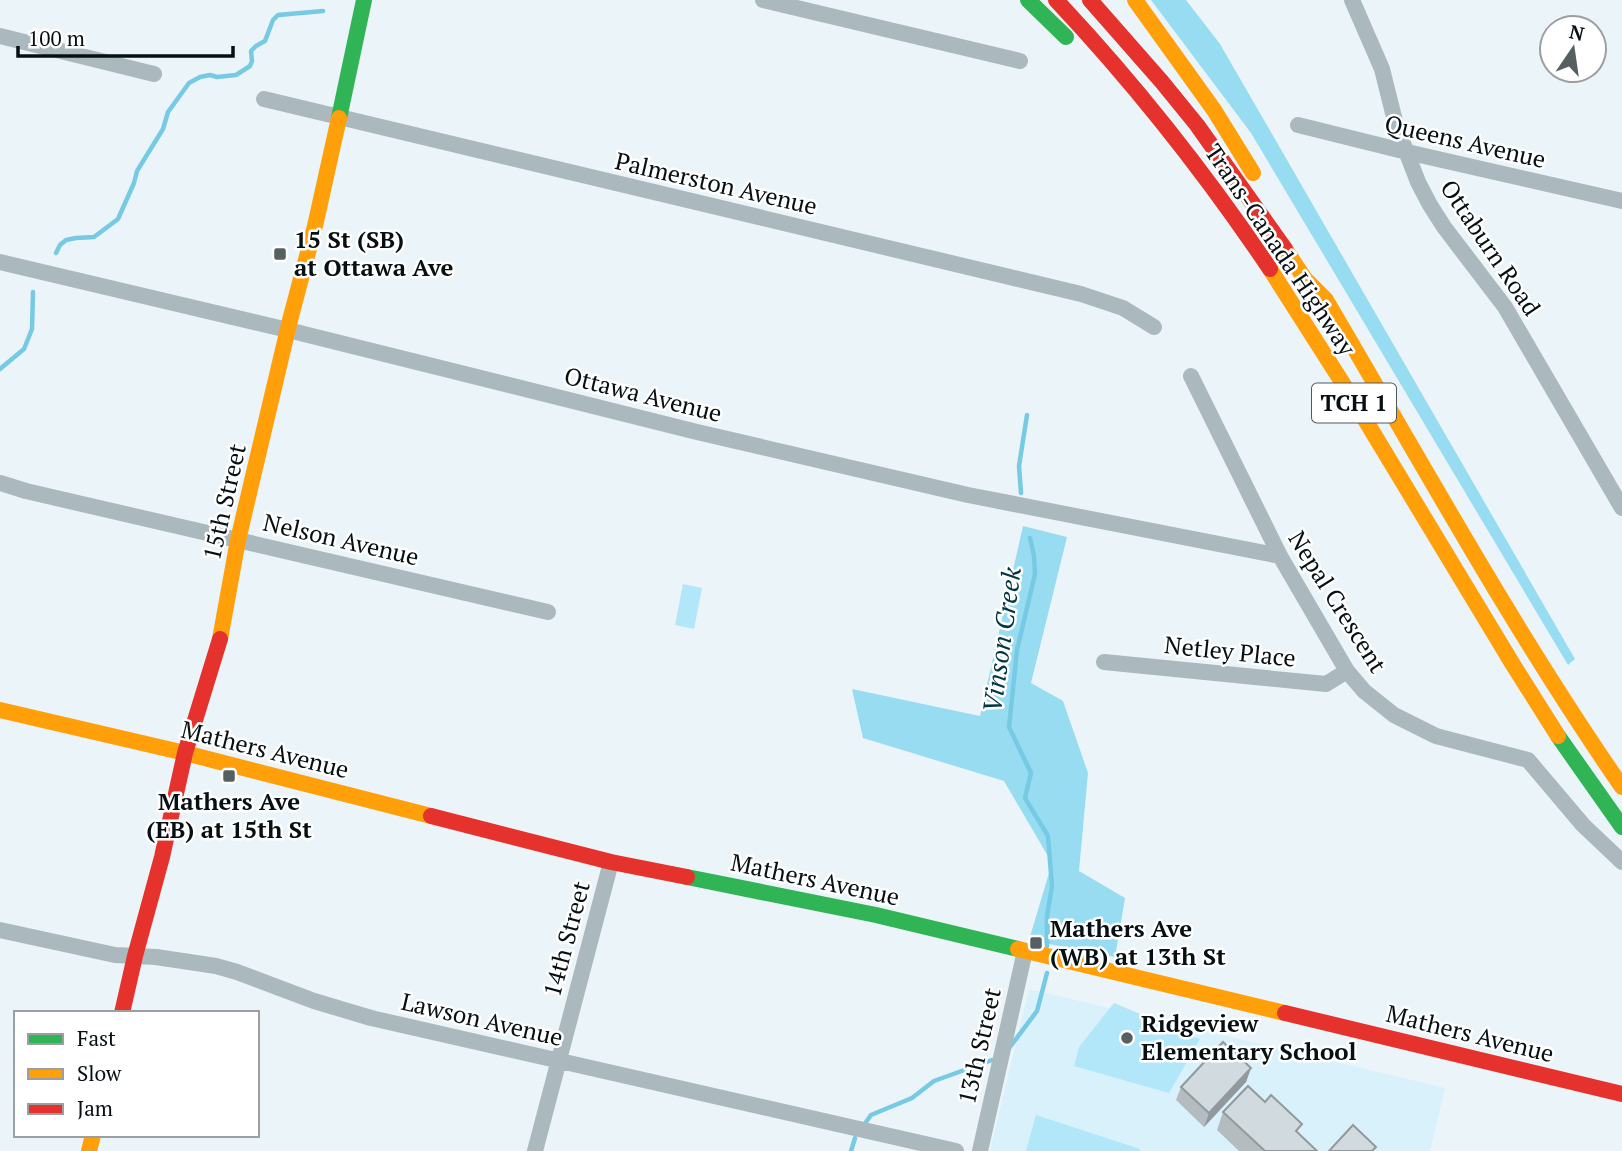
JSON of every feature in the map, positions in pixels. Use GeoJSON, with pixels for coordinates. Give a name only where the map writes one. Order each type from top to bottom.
{"type":"FeatureCollection","features":[{"type":"Feature","properties":{"kind":"main road","name":"15th Street"},"geometry":{"type":"LineString","coordinates":[[122,1011],[162,858],[185,753],[218,648],[238,540],[315,226],[364,0]]}},
{"type":"Feature","properties":{"kind":"main road"},"geometry":{"type":"LineString","coordinates":[[1028,0],[1075,46]]}},
{"type":"Feature","properties":{"kind":"main road","name":"Trans-Canada Highway"},"geometry":{"type":"LineString","coordinates":[[1056,0],[1144,98],[1202,173],[1273,274],[1536,702],[1584,776],[1622,827]]}},
{"type":"Feature","properties":{"kind":"main road","name":"Trans-Canada Highway"},"geometry":{"type":"LineString","coordinates":[[1090,0],[1197,125],[1257,206],[1305,279],[1326,300],[1545,670],[1622,787]]}},
{"type":"Feature","properties":{"kind":"main road"},"geometry":{"type":"LineString","coordinates":[[1135,0],[1214,110],[1326,300]]}},
{"type":"Feature","properties":{"kind":"main road"},"geometry":{"type":"LineString","coordinates":[[1094,65],[1165,146],[1333,368]]}},
{"type":"Feature","properties":{"kind":"main road","name":"Mathers Avenue"},"geometry":{"type":"LineString","coordinates":[[0,710],[185,753],[611,862],[876,915],[1622,1094]]}},
{"type":"Feature","properties":{"kind":"street"},"geometry":{"type":"LineString","coordinates":[[763,0],[1020,61]]}},
{"type":"Feature","properties":{"kind":"street","name":"Ottaburn Road"},"geometry":{"type":"LineString","coordinates":[[1352,0],[1382,69],[1396,125],[1430,205],[1505,307],[1622,508]]}},
{"type":"Feature","properties":{"kind":"street"},"geometry":{"type":"LineString","coordinates":[[0,36],[154,74]]}},
{"type":"Feature","properties":{"kind":"street","name":"Palmerston Avenue"},"geometry":{"type":"LineString","coordinates":[[264,99],[1081,294],[1123,308],[1154,327]]}},
{"type":"Feature","properties":{"kind":"street","name":"Queens Avenue"},"geometry":{"type":"LineString","coordinates":[[1298,125],[1622,201]]}},
{"type":"Feature","properties":{"kind":"street","name":"Ottawa Avenue"},"geometry":{"type":"LineString","coordinates":[[0,262],[288,330],[697,432],[968,495],[1280,556]]}},
{"type":"Feature","properties":{"kind":"street","name":"Nepal Crescent"},"geometry":{"type":"LineString","coordinates":[[1191,376],[1280,556],[1347,671],[1364,691],[1394,715],[1436,736],[1528,760],[1583,825],[1622,862]]}},
{"type":"Feature","properties":{"kind":"street","name":"Nelson Avenue"},"geometry":{"type":"LineString","coordinates":[[0,483],[548,612]]}},
{"type":"Feature","properties":{"kind":"street","name":"Netley Place"},"geometry":{"type":"LineString","coordinates":[[1104,662],[1326,684],[1347,671]]}},
{"type":"Feature","properties":{"kind":"street","name":"14th Street"},"geometry":{"type":"LineString","coordinates":[[535,1151],[611,862]]}},
{"type":"Feature","properties":{"kind":"street","name":"Lawson Avenue"},"geometry":{"type":"LineString","coordinates":[[0,930],[116,955],[156,957],[216,966],[237,971],[314,1001],[372,1018],[956,1151]]}},
{"type":"Feature","properties":{"kind":"street","name":"13th Street"},"geometry":{"type":"LineString","coordinates":[[980,1151],[1025,951]]}},
{"type":"Feature","properties":{"kind":"shaded area"},"geometry":{"type":"Polygon","coordinates":[[[1151,0],[1186,0],[1220,44],[1575,659],[1568,665],[1251,133],[1151,0]]]}},
{"type":"Feature","properties":{"kind":"shaded area"},"geometry":{"type":"Polygon","coordinates":[[[1023,526],[1067,537],[1031,683],[1063,701],[1088,773],[1079,871],[1125,898],[1115,957],[1029,940],[1052,863],[1004,781],[863,738],[852,689],[980,716],[1023,526]]]}},
{"type":"Feature","properties":{"kind":"shaded area"},"geometry":{"type":"Polygon","coordinates":[[[683,584],[702,588],[694,629],[675,625],[683,584]]]}},
{"type":"Feature","properties":{"kind":"shaded area","name":"Ridgeview Elementary School"},"geometry":{"type":"Polygon","coordinates":[[[1029,989],[1445,1088],[1430,1151],[990,1151],[1029,989]]]}},
{"type":"Feature","properties":{"kind":"shaded area"},"geometry":{"type":"Polygon","coordinates":[[[1114,1003],[1200,1039],[1169,1093],[1074,1066],[1079,1047],[1114,1003]]]}},
{"type":"Feature","properties":{"kind":"shaded area"},"geometry":{"type":"Polygon","coordinates":[[[1036,1115],[1140,1149],[1140,1151],[1026,1151],[1036,1115]]]}},
{"type":"Feature","properties":{"kind":"building"},"geometry":{"type":"Polygon","coordinates":[[[1223,1042],[1251,1068],[1209,1113],[1181,1087],[1223,1042]]]}},
{"type":"Feature","properties":{"kind":"building"},"geometry":{"type":"Polygon","coordinates":[[[1248,1086],[1265,1102],[1271,1095],[1302,1124],[1296,1131],[1317,1151],[1265,1151],[1223,1112],[1248,1086]]]}},
{"type":"Feature","properties":{"kind":"building"},"geometry":{"type":"Polygon","coordinates":[[[1353,1125],[1376,1147],[1372,1151],[1329,1151],[1353,1125]]]}},
{"type":"Feature","properties":{"kind":"waterway","name":"Vinson Creek"},"geometry":{"type":"LineString","coordinates":[[56,253],[66,240],[94,237],[118,219],[137,171],[163,129],[168,112],[189,83],[210,75],[236,75],[250,66],[251,51],[265,41],[273,20],[278,15],[323,11]]}},
{"type":"Feature","properties":{"kind":"waterway","name":"Vinson Creek"},"geometry":{"type":"LineString","coordinates":[[0,369],[24,349],[32,329],[33,292]]}},
{"type":"Feature","properties":{"kind":"waterway","name":"Vinson Creek"},"geometry":{"type":"LineString","coordinates":[[1021,493],[1019,466],[1027,415]]}},
{"type":"Feature","properties":{"kind":"waterway","name":"Vinson Creek"},"geometry":{"type":"LineString","coordinates":[[1030,538],[1035,574],[1017,650],[1009,727],[1031,773],[1025,798],[1048,836],[1052,886],[1047,916],[1047,946]]}},
{"type":"Feature","properties":{"kind":"waterway","name":"Vinson Creek"},"geometry":{"type":"LineString","coordinates":[[1010,1047],[1037,1011],[1047,973]]}},
{"type":"Feature","properties":{"kind":"waterway","name":"Vinson Creek"},"geometry":{"type":"LineString","coordinates":[[866,1122],[871,1115],[912,1098],[934,1081],[992,1060]]}},
{"type":"Feature","properties":{"kind":"waterway","name":"Vinson Creek"},"geometry":{"type":"LineString","coordinates":[[851,1151],[855,1138]]}},
{"type":"Feature","properties":{"kind":"traffic: fast"},"geometry":{"type":"LineString","coordinates":[[339,118],[364,0]]}},
{"type":"Feature","properties":{"kind":"traffic: fast"},"geometry":{"type":"LineString","coordinates":[[1028,0],[1066,37]]}},
{"type":"Feature","properties":{"kind":"traffic: fast"},"geometry":{"type":"LineString","coordinates":[[1558,736],[1622,827]]}},
{"type":"Feature","properties":{"kind":"traffic: fast"},"geometry":{"type":"LineString","coordinates":[[687,877],[876,915],[1018,949]]}},
{"type":"Feature","properties":{"kind":"traffic: slow"},"geometry":{"type":"LineString","coordinates":[[1135,0],[1214,110],[1253,173]]}},
{"type":"Feature","properties":{"kind":"traffic: slow"},"geometry":{"type":"LineString","coordinates":[[220,639],[238,540],[339,118]]}},
{"type":"Feature","properties":{"kind":"traffic: slow"},"geometry":{"type":"LineString","coordinates":[[1285,249],[1305,279],[1326,300],[1506,607],[1622,787]]}},
{"type":"Feature","properties":{"kind":"traffic: slow"},"geometry":{"type":"LineString","coordinates":[[1270,269],[1349,393],[1558,736]]}},
{"type":"Feature","properties":{"kind":"traffic: slow"},"geometry":{"type":"LineString","coordinates":[[0,710],[185,753],[431,816]]}},
{"type":"Feature","properties":{"kind":"traffic: slow"},"geometry":{"type":"LineString","coordinates":[[1018,949],[1285,1013]]}},
{"type":"Feature","properties":{"kind":"traffic: slow"},"geometry":{"type":"LineString","coordinates":[[89,1151],[92,1137]]}},
{"type":"Feature","properties":{"kind":"traffic: jam"},"geometry":{"type":"LineString","coordinates":[[1056,0],[1169,130],[1270,269]]}},
{"type":"Feature","properties":{"kind":"traffic: jam"},"geometry":{"type":"LineString","coordinates":[[1090,0],[1197,125],[1285,249]]}},
{"type":"Feature","properties":{"kind":"traffic: jam"},"geometry":{"type":"LineString","coordinates":[[122,1011],[162,857],[185,753],[220,639]]}},
{"type":"Feature","properties":{"kind":"traffic: jam"},"geometry":{"type":"LineString","coordinates":[[431,816],[611,862],[687,877]]}},
{"type":"Feature","properties":{"kind":"traffic: jam"},"geometry":{"type":"LineString","coordinates":[[1285,1013],[1622,1094]]}},
{"type":"Feature","properties":{"kind":"place","name":"15 St (SB) at Ottawa Ave"},"geometry":{"type":"Point","coordinates":[280,254]}},
{"type":"Feature","properties":{"kind":"place","name":"Mathers Ave (EB) at 15th St"},"geometry":{"type":"Point","coordinates":[229,776]}},
{"type":"Feature","properties":{"kind":"place","name":"Mathers Ave (WB) at 13th St"},"geometry":{"type":"Point","coordinates":[1036,943]}},
{"type":"Feature","properties":{"kind":"place","name":"Ridgeview Elementary School"},"geometry":{"type":"Point","coordinates":[1127,1038]}}]}
